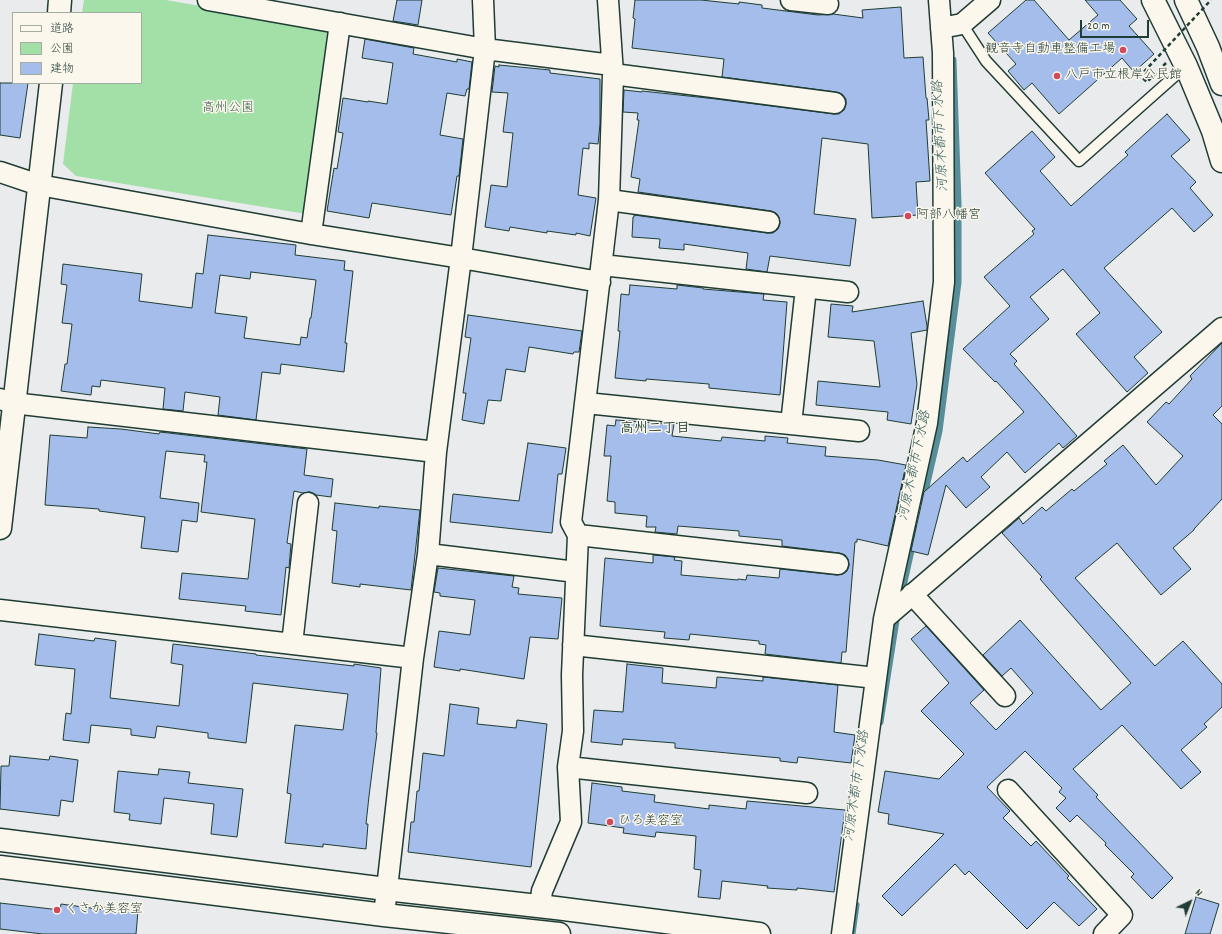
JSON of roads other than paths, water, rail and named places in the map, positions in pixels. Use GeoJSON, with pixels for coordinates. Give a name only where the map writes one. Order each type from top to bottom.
{"type":"FeatureCollection","features":[{"type":"Feature","properties":{"kind":"street"},"geometry":{"type":"LineString","coordinates":[[59,12],[60,0]]}},
{"type":"Feature","properties":{"kind":"street"},"geometry":{"type":"LineString","coordinates":[[208,0],[485,49],[835,103]]}},
{"type":"Feature","properties":{"kind":"street"},"geometry":{"type":"LineString","coordinates":[[384,915],[413,658],[428,554],[436,452],[461,258],[485,49],[483,0]]}},
{"type":"Feature","properties":{"kind":"street"},"geometry":{"type":"LineString","coordinates":[[0,867],[384,915],[556,934],[542,891],[571,822],[568,767],[573,731],[572,675],[578,535],[571,522],[609,200],[612,69],[608,0]]}},
{"type":"Feature","properties":{"kind":"street"},"geometry":{"type":"LineString","coordinates":[[791,0],[828,4]]}},
{"type":"Feature","properties":{"kind":"street"},"geometry":{"type":"LineString","coordinates":[[842,934],[884,619],[927,423],[944,282],[943,53],[939,0]]}},
{"type":"Feature","properties":{"kind":"street"},"geometry":{"type":"LineString","coordinates":[[941,28],[962,24],[990,0]]}},
{"type":"Feature","properties":{"kind":"street"},"geometry":{"type":"LineString","coordinates":[[1153,0],[1176,65],[1213,131],[1222,161]]}},
{"type":"Feature","properties":{"kind":"street"},"geometry":{"type":"LineString","coordinates":[[1186,0],[1208,47],[1222,84]]}},
{"type":"Feature","properties":{"kind":"street"},"geometry":{"type":"LineString","coordinates":[[311,234],[340,23]]}},
{"type":"Feature","properties":{"kind":"street"},"geometry":{"type":"LineString","coordinates":[[0,528],[7,401],[39,185],[51,84]]}},
{"type":"Feature","properties":{"kind":"street"},"geometry":{"type":"LineString","coordinates":[[0,172],[39,185],[311,234],[461,258],[601,274],[848,292]]}},
{"type":"Feature","properties":{"kind":"street"},"geometry":{"type":"LineString","coordinates":[[609,200],[769,222]]}},
{"type":"Feature","properties":{"kind":"street"},"geometry":{"type":"LineString","coordinates":[[791,424],[806,288]]}},
{"type":"Feature","properties":{"kind":"street"},"geometry":{"type":"LineString","coordinates":[[884,619],[1222,328]]}},
{"type":"Feature","properties":{"kind":"street"},"geometry":{"type":"LineString","coordinates":[[7,401],[436,452]]}},
{"type":"Feature","properties":{"kind":"street"},"geometry":{"type":"LineString","coordinates":[[586,403],[859,431]]}},
{"type":"Feature","properties":{"kind":"street"},"geometry":{"type":"LineString","coordinates":[[292,644],[308,503]]}},
{"type":"Feature","properties":{"kind":"street"},"geometry":{"type":"LineString","coordinates":[[578,535],[838,564]]}},
{"type":"Feature","properties":{"kind":"street"},"geometry":{"type":"LineString","coordinates":[[428,554],[576,572]]}},
{"type":"Feature","properties":{"kind":"street"},"geometry":{"type":"LineString","coordinates":[[912,594],[1005,696]]}},
{"type":"Feature","properties":{"kind":"street"},"geometry":{"type":"LineString","coordinates":[[0,610],[413,658]]}},
{"type":"Feature","properties":{"kind":"street"},"geometry":{"type":"LineString","coordinates":[[573,646],[876,678]]}},
{"type":"Feature","properties":{"kind":"street"},"geometry":{"type":"LineString","coordinates":[[568,767],[807,793]]}},
{"type":"Feature","properties":{"kind":"street"},"geometry":{"type":"LineString","coordinates":[[1008,790],[1122,915],[1104,934]]}},
{"type":"Feature","properties":{"kind":"street"},"geometry":{"type":"LineString","coordinates":[[0,840],[759,934]]}},
{"type":"Feature","properties":{"kind":"lane"},"geometry":{"type":"LineString","coordinates":[[962,24],[986,61],[1079,162],[1176,65]]}},
{"type":"Feature","properties":{"kind":"waterway","name":"河原木都市下水路"},"geometry":{"type":"LineString","coordinates":[[923,500],[939,431],[958,282],[958,204],[953,60]]}},
{"type":"Feature","properties":{"kind":"waterway","name":"河原木都市下水路"},"geometry":{"type":"LineString","coordinates":[[900,600],[916,528]]}},
{"type":"Feature","properties":{"kind":"waterway","name":"河原木都市下水路"},"geometry":{"type":"LineString","coordinates":[[880,722],[897,614]]}},
{"type":"Feature","properties":{"kind":"waterway","name":"河原木都市下水路"},"geometry":{"type":"LineString","coordinates":[[852,934],[856,905]]}},
{"type":"Feature","properties":{"kind":"place","name":"観音寺自動車整備工場"},"geometry":{"type":"Point","coordinates":[1123,50]}},
{"type":"Feature","properties":{"kind":"place","name":"八戸市立根岸公民館"},"geometry":{"type":"Point","coordinates":[1057,76]}},
{"type":"Feature","properties":{"kind":"place","name":"阿部八幡宮"},"geometry":{"type":"Point","coordinates":[908,216]}},
{"type":"Feature","properties":{"kind":"place","name":"ひろ美容室"},"geometry":{"type":"Point","coordinates":[610,822]}},
{"type":"Feature","properties":{"kind":"place","name":"くさか美容室"},"geometry":{"type":"Point","coordinates":[57,910]}},
{"type":"Feature","properties":{"kind":"district","name":"高州二丁目"},"geometry":{"type":"Point","coordinates":[655,430]}},
{"type":"Feature","properties":{"kind":"park label","name":"高州公園"},"geometry":{"type":"Point","coordinates":[228,109]}}]}
